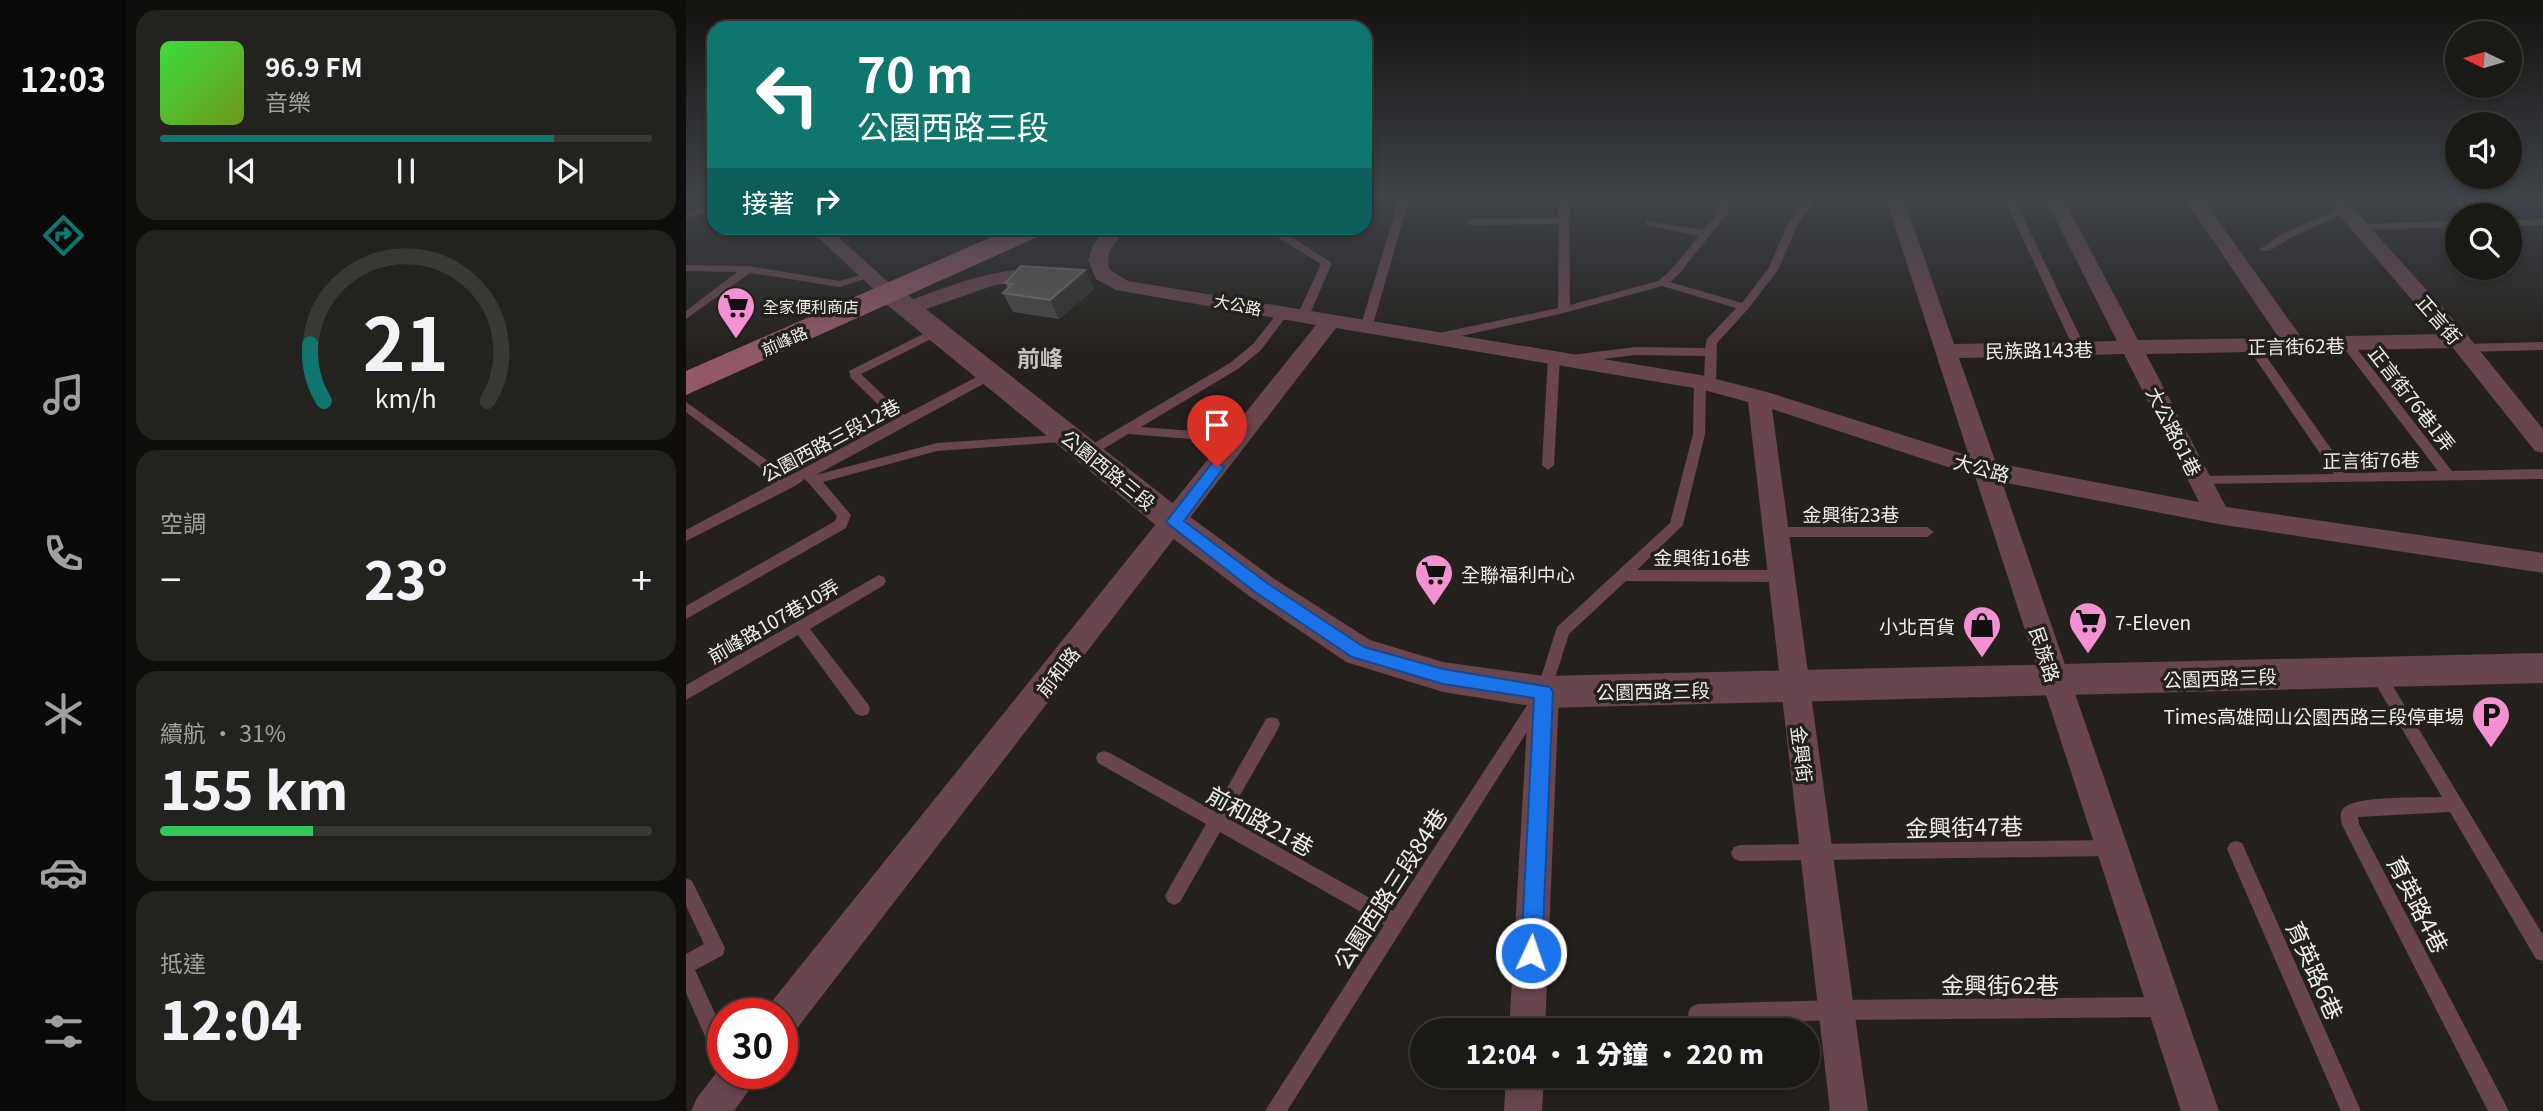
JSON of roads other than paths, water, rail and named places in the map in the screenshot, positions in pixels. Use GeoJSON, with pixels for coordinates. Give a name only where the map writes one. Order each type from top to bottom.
{"type":"FeatureCollection","features":[{"type":"Feature","properties":{"kind":"main road","name":"前峰路"},"geometry":{"type":"LineString","coordinates":[[686,384],[989,248]]}},
{"type":"Feature","properties":{"kind":"street"},"geometry":{"type":"LineString","coordinates":[[840,248],[890,292]]}},
{"type":"Feature","properties":{"kind":"street"},"geometry":{"type":"LineString","coordinates":[[1100,248],[1096,259],[1100,271],[1111,281]]}},
{"type":"Feature","properties":{"kind":"street","name":"民族路"},"geometry":{"type":"LineString","coordinates":[[1912,248],[2200,1111]]}},
{"type":"Feature","properties":{"kind":"street","name":"大公路61巷"},"geometry":{"type":"LineString","coordinates":[[2080,248],[2218,515]]}},
{"type":"Feature","properties":{"kind":"street"},"geometry":{"type":"LineString","coordinates":[[2228,248],[2295,345]]}},
{"type":"Feature","properties":{"kind":"street","name":"正言街"},"geometry":{"type":"LineString","coordinates":[[2378,248],[2462,344],[2543,445]]}},
{"type":"Feature","properties":{"kind":"street","name":"大公路"},"geometry":{"type":"LineString","coordinates":[[890,292],[1022,273],[1072,274],[1429,339],[1562,358],[1705,383],[1759,397],[1986,470],[2218,515],[2543,563]]}},
{"type":"Feature","properties":{"kind":"street","name":"公園西路三段"},"geometry":{"type":"LineString","coordinates":[[890,292],[1174,522],[1261,587],[1359,652],[1443,677],[1544,692],[2543,668]]}},
{"type":"Feature","properties":{"kind":"street","name":"前和路"},"geometry":{"type":"LineString","coordinates":[[798,998],[1231,449],[1305,317]]}},
{"type":"Feature","properties":{"kind":"street","name":"正言街62巷"},"geometry":{"type":"LineString","coordinates":[[2132,348],[2462,344]]}},
{"type":"Feature","properties":{"kind":"street","name":"民族路143巷"},"geometry":{"type":"LineString","coordinates":[[1946,351],[2132,348]]}},
{"type":"Feature","properties":{"kind":"street","name":"金興街"},"geometry":{"type":"LineString","coordinates":[[1759,397],[1849,1111]]}},
{"type":"Feature","properties":{"kind":"street"},"geometry":{"type":"LineString","coordinates":[[1528,1018],[1544,692]]}},
{"type":"Feature","properties":{"kind":"street"},"geometry":{"type":"LineString","coordinates":[[1524,1111],[1525,1088]]}},
{"type":"Feature","properties":{"kind":"street"},"geometry":{"type":"LineString","coordinates":[[710,1111],[722,1089]]}},
{"type":"Feature","properties":{"kind":"lane"},"geometry":{"type":"LineString","coordinates":[[1080,445],[1127,430],[1241,361],[1256,347],[1305,317],[1327,263],[1302,248]]}},
{"type":"Feature","properties":{"kind":"lane"},"geometry":{"type":"LineString","coordinates":[[1366,328],[1390,248]]}},
{"type":"Feature","properties":{"kind":"lane"},"geometry":{"type":"LineString","coordinates":[[1564,248],[1564,310]]}},
{"type":"Feature","properties":{"kind":"lane"},"geometry":{"type":"LineString","coordinates":[[1693,248],[1662,283],[1744,307]]}},
{"type":"Feature","properties":{"kind":"lane"},"geometry":{"type":"LineString","coordinates":[[1548,465],[1562,358],[1635,351],[1709,352],[1712,342],[1773,270],[1783,248]]}},
{"type":"Feature","properties":{"kind":"lane"},"geometry":{"type":"LineString","coordinates":[[2033,248],[2080,349]]}},
{"type":"Feature","properties":{"kind":"lane"},"geometry":{"type":"LineString","coordinates":[[686,268],[748,269],[890,292]]}},
{"type":"Feature","properties":{"kind":"lane"},"geometry":{"type":"LineString","coordinates":[[686,316],[748,269]]}},
{"type":"Feature","properties":{"kind":"lane","name":"大公路"},"geometry":{"type":"LineString","coordinates":[[1429,339],[1564,310],[1662,283]]}},
{"type":"Feature","properties":{"kind":"lane"},"geometry":{"type":"LineString","coordinates":[[903,422],[855,375],[855,371],[937,331]]}},
{"type":"Feature","properties":{"kind":"lane","name":"正言街76巷1弄"},"geometry":{"type":"LineString","coordinates":[[2347,344],[2449,476]]}},
{"type":"Feature","properties":{"kind":"lane"},"geometry":{"type":"LineString","coordinates":[[2462,344],[2543,346]]}},
{"type":"Feature","properties":{"kind":"lane"},"geometry":{"type":"LineString","coordinates":[[2252,345],[2344,478]]}},
{"type":"Feature","properties":{"kind":"lane","name":"公園西路三段84巷"},"geometry":{"type":"LineString","coordinates":[[1275,1111],[1544,692],[1562,631],[1676,525],[1699,434],[1709,352]]}},
{"type":"Feature","properties":{"kind":"lane","name":"公園西路三段12巷"},"geometry":{"type":"LineString","coordinates":[[811,477],[903,422],[992,374]]}},
{"type":"Feature","properties":{"kind":"lane"},"geometry":{"type":"LineString","coordinates":[[686,406],[790,483]]}},
{"type":"Feature","properties":{"kind":"lane"},"geometry":{"type":"LineString","coordinates":[[1127,430],[1206,436],[1231,449]]}},
{"type":"Feature","properties":{"kind":"lane","name":"公園西路三段12巷"},"geometry":{"type":"LineString","coordinates":[[686,536],[790,483],[937,447],[1080,445]]}},
{"type":"Feature","properties":{"kind":"lane","name":"正言街76巷"},"geometry":{"type":"LineString","coordinates":[[2200,481],[2543,474]]}},
{"type":"Feature","properties":{"kind":"lane"},"geometry":{"type":"LineString","coordinates":[[686,613],[841,524],[844,515],[811,477]]}},
{"type":"Feature","properties":{"kind":"lane","name":"金興街23巷"},"geometry":{"type":"LineString","coordinates":[[1775,532],[1927,532]]}},
{"type":"Feature","properties":{"kind":"lane","name":"金興街16巷"},"geometry":{"type":"LineString","coordinates":[[1622,575],[1781,576]]}},
{"type":"Feature","properties":{"kind":"lane","name":"前峰路107巷10弄"},"geometry":{"type":"LineString","coordinates":[[686,693],[878,581]]}},
{"type":"Feature","properties":{"kind":"lane"},"geometry":{"type":"LineString","coordinates":[[800,627],[862,709]]}},
{"type":"Feature","properties":{"kind":"lane"},"geometry":{"type":"LineString","coordinates":[[2377,673],[2543,952]]}},
{"type":"Feature","properties":{"kind":"lane"},"geometry":{"type":"LineString","coordinates":[[1174,896],[1272,724]]}},
{"type":"Feature","properties":{"kind":"lane","name":"前和路21巷"},"geometry":{"type":"LineString","coordinates":[[1104,758],[1396,922]]}},
{"type":"Feature","properties":{"kind":"lane","name":"育英路4巷"},"geometry":{"type":"LineString","coordinates":[[2455,804],[2357,808],[2348,814],[2351,825],[2499,1111]]}},
{"type":"Feature","properties":{"kind":"lane","name":"金興街47巷"},"geometry":{"type":"LineString","coordinates":[[1740,853],[2112,848]]}},
{"type":"Feature","properties":{"kind":"lane","name":"育英路6巷"},"geometry":{"type":"LineString","coordinates":[[2236,849],[2351,1111]]}},
{"type":"Feature","properties":{"kind":"lane"},"geometry":{"type":"LineString","coordinates":[[686,887],[716,948],[686,964]]}},
{"type":"Feature","properties":{"kind":"lane"},"geometry":{"type":"LineString","coordinates":[[686,972],[707,1017]]}},
{"type":"Feature","properties":{"kind":"lane","name":"金興街62巷"},"geometry":{"type":"LineString","coordinates":[[1698,1014],[2165,1007]]}},
{"type":"Feature","properties":{"kind":"place","name":"全家便利商店"},"geometry":{"type":"Point","coordinates":[736,340]}},
{"type":"Feature","properties":{"kind":"place","name":"全聯福利中心"},"geometry":{"type":"Point","coordinates":[1434,607]}},
{"type":"Feature","properties":{"kind":"place","name":"7-Eleven"},"geometry":{"type":"Point","coordinates":[2088,655]}},
{"type":"Feature","properties":{"kind":"place","name":"小北百貨"},"geometry":{"type":"Point","coordinates":[1982,659]}},
{"type":"Feature","properties":{"kind":"place","name":"Times高雄岡山公園西路三段停車場"},"geometry":{"type":"Point","coordinates":[2491,749]}},
{"type":"Feature","properties":{"kind":"district","name":"前峰"},"geometry":{"type":"Point","coordinates":[1040,357]}}]}
